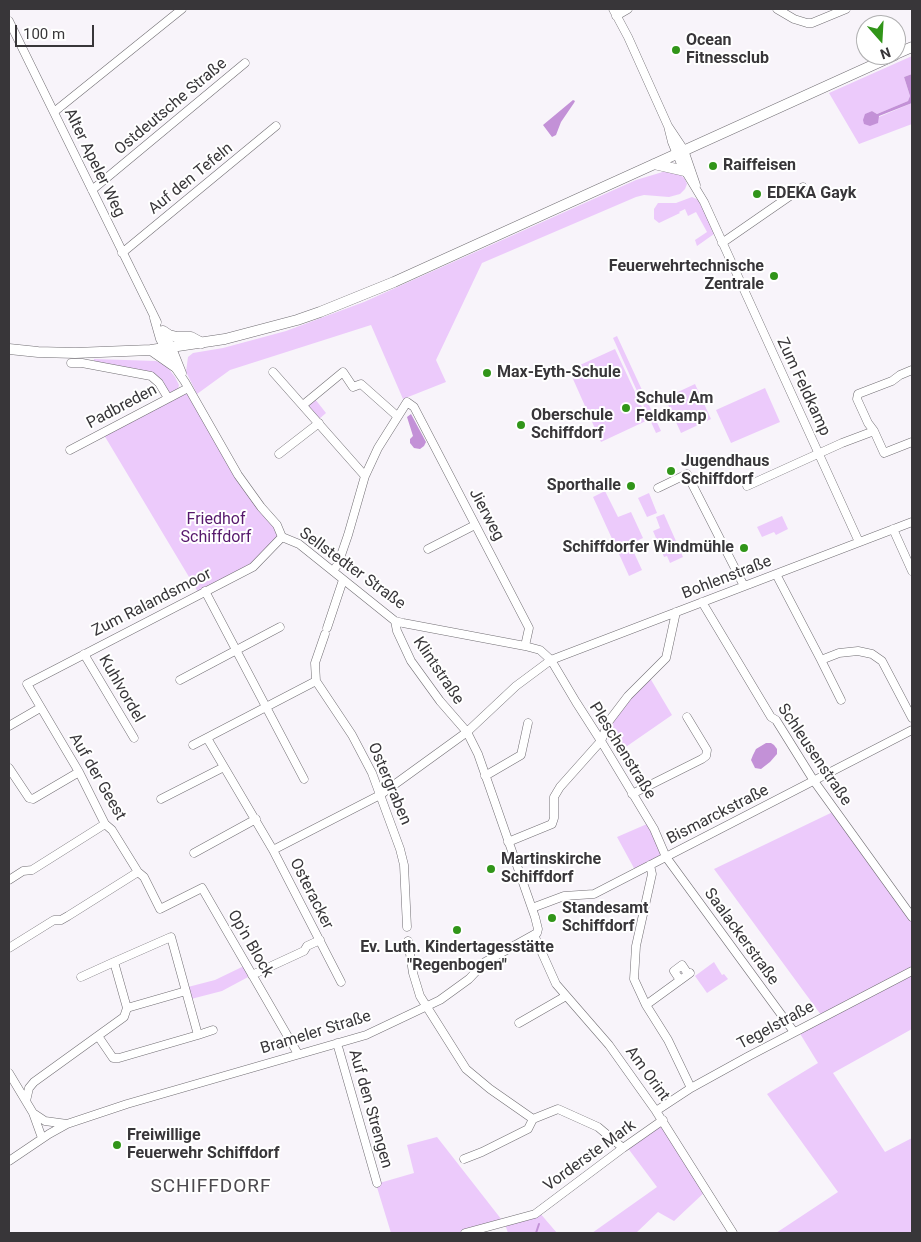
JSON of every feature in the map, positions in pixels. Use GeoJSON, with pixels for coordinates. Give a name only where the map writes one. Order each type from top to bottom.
{"type":"FeatureCollection","features":[{"type":"Feature","properties":{"kind":"main road"},"geometry":{"type":"LineString","coordinates":[[9,349],[38,352],[75,352],[168,348],[256,332],[320,312],[394,282],[873,65]]}},
{"type":"Feature","properties":{"kind":"main road"},"geometry":{"type":"LineString","coordinates":[[654,164],[685,171]]}},
{"type":"Feature","properties":{"kind":"main road"},"geometry":{"type":"LineString","coordinates":[[163,331],[177,337],[190,338],[202,343]]}},
{"type":"Feature","properties":{"kind":"main road"},"geometry":{"type":"LineString","coordinates":[[151,350],[174,366]]}},
{"type":"Feature","properties":{"kind":"street"},"geometry":{"type":"LineString","coordinates":[[54,112],[182,9]]}},
{"type":"Feature","properties":{"kind":"street"},"geometry":{"type":"LineString","coordinates":[[628,9],[615,12],[668,126],[672,142],[680,152]]}},
{"type":"Feature","properties":{"kind":"street"},"geometry":{"type":"LineString","coordinates":[[777,9],[794,20],[812,23],[846,9]]}},
{"type":"Feature","properties":{"kind":"street","name":"Alter Apeler Weg"},"geometry":{"type":"LineString","coordinates":[[9,21],[168,348]]}},
{"type":"Feature","properties":{"kind":"street","name":"Ostdeutsche Straße"},"geometry":{"type":"LineString","coordinates":[[92,190],[245,63]]}},
{"type":"Feature","properties":{"kind":"street","name":"Auf den Tefeln"},"geometry":{"type":"LineString","coordinates":[[122,253],[276,126]]}},
{"type":"Feature","properties":{"kind":"street","name":"Zum Feldkamp"},"geometry":{"type":"LineString","coordinates":[[680,152],[685,171],[697,190],[722,243],[859,542]]}},
{"type":"Feature","properties":{"kind":"street","name":"Zum Feldkamp"},"geometry":{"type":"LineString","coordinates":[[680,152],[692,172],[697,190]]}},
{"type":"Feature","properties":{"kind":"street"},"geometry":{"type":"LineString","coordinates":[[722,243],[803,187]]}},
{"type":"Feature","properties":{"kind":"street","name":"Alter Apeler Weg"},"geometry":{"type":"LineString","coordinates":[[154,318],[163,331],[168,348]]}},
{"type":"Feature","properties":{"kind":"street","name":"Sellstedter Straße"},"geometry":{"type":"LineString","coordinates":[[168,348],[174,366],[238,475],[261,507],[277,525],[282,537],[299,544],[396,621],[403,624],[525,646],[540,650],[551,660]]}},
{"type":"Feature","properties":{"kind":"street","name":"Sellstedter Straße"},"geometry":{"type":"LineString","coordinates":[[168,348],[186,385]]}},
{"type":"Feature","properties":{"kind":"street"},"geometry":{"type":"LineString","coordinates":[[71,363],[82,363],[151,376],[159,382],[168,398]]}},
{"type":"Feature","properties":{"kind":"street"},"geometry":{"type":"LineString","coordinates":[[912,370],[892,381],[858,394],[857,399],[884,453],[912,442]]}},
{"type":"Feature","properties":{"kind":"street"},"geometry":{"type":"LineString","coordinates":[[273,372],[366,476]]}},
{"type":"Feature","properties":{"kind":"street"},"geometry":{"type":"LineString","coordinates":[[303,405],[343,372],[353,387],[361,384],[397,416],[378,448],[366,476],[338,564],[333,571]]}},
{"type":"Feature","properties":{"kind":"street","name":"Padbreden"},"geometry":{"type":"LineString","coordinates":[[70,450],[168,398],[186,385]]}},
{"type":"Feature","properties":{"kind":"street","name":"Jierweg"},"geometry":{"type":"LineString","coordinates":[[397,416],[406,402],[414,407],[529,628],[525,646]]}},
{"type":"Feature","properties":{"kind":"street"},"geometry":{"type":"LineString","coordinates":[[279,454],[319,423]]}},
{"type":"Feature","properties":{"kind":"street"},"geometry":{"type":"LineString","coordinates":[[747,486],[842,443],[874,431]]}},
{"type":"Feature","properties":{"kind":"street"},"geometry":{"type":"LineString","coordinates":[[658,488],[687,474],[744,586]]}},
{"type":"Feature","properties":{"kind":"street","name":"Bohlenstraße"},"geometry":{"type":"LineString","coordinates":[[551,660],[912,522]]}},
{"type":"Feature","properties":{"kind":"street"},"geometry":{"type":"LineString","coordinates":[[428,549],[475,525]]}},
{"type":"Feature","properties":{"kind":"street"},"geometry":{"type":"LineString","coordinates":[[893,530],[912,571]]}},
{"type":"Feature","properties":{"kind":"street","name":"Zum Ralandsmoor"},"geometry":{"type":"LineString","coordinates":[[27,684],[205,590],[254,567],[282,537]]}},
{"type":"Feature","properties":{"kind":"street"},"geometry":{"type":"LineString","coordinates":[[776,574],[841,700]]}},
{"type":"Feature","properties":{"kind":"street"},"geometry":{"type":"LineString","coordinates":[[193,745],[316,681],[315,663],[342,580]]}},
{"type":"Feature","properties":{"kind":"street"},"geometry":{"type":"LineString","coordinates":[[205,590],[304,779]]}},
{"type":"Feature","properties":{"kind":"street","name":"Schleusenstraße"},"geometry":{"type":"LineString","coordinates":[[702,602],[772,717],[776,720],[814,781],[912,917]]}},
{"type":"Feature","properties":{"kind":"street"},"geometry":{"type":"LineString","coordinates":[[508,842],[552,824],[554,818],[554,796],[560,787],[601,741],[609,721],[628,696],[666,658],[676,612]]}},
{"type":"Feature","properties":{"kind":"street","name":"Klintstraße"},"geometry":{"type":"LineString","coordinates":[[396,621],[397,631],[416,668],[450,714],[467,732]]}},
{"type":"Feature","properties":{"kind":"street"},"geometry":{"type":"LineString","coordinates":[[180,680],[280,627]]}},
{"type":"Feature","properties":{"kind":"street"},"geometry":{"type":"LineString","coordinates":[[821,660],[839,654],[858,651],[872,654],[882,661],[912,718]]}},
{"type":"Feature","properties":{"kind":"street","name":"Kuhlvordel"},"geometry":{"type":"LineString","coordinates":[[84,654],[134,738]]}},
{"type":"Feature","properties":{"kind":"street"},"geometry":{"type":"LineString","coordinates":[[274,850],[380,795],[467,732],[516,686],[551,660]]}},
{"type":"Feature","properties":{"kind":"street","name":"Pleschenstraße"},"geometry":{"type":"LineString","coordinates":[[551,660],[654,829],[666,857]]}},
{"type":"Feature","properties":{"kind":"street","name":"Ostergraben"},"geometry":{"type":"LineString","coordinates":[[316,681],[352,735],[372,773],[400,848],[404,865],[407,927]]}},
{"type":"Feature","properties":{"kind":"street","name":"Auf der Geest"},"geometry":{"type":"LineString","coordinates":[[27,684],[79,772],[105,824],[112,830],[138,872],[144,877],[160,909]]}},
{"type":"Feature","properties":{"kind":"street"},"geometry":{"type":"LineString","coordinates":[[9,726],[40,708]]}},
{"type":"Feature","properties":{"kind":"street"},"geometry":{"type":"LineString","coordinates":[[632,794],[702,760],[706,756],[707,750],[687,717]]}},
{"type":"Feature","properties":{"kind":"street"},"geometry":{"type":"LineString","coordinates":[[485,776],[521,755],[528,723]]}},
{"type":"Feature","properties":{"kind":"street","name":"Bismarckstraße"},"geometry":{"type":"LineString","coordinates":[[532,908],[564,896],[594,894],[912,730]]}},
{"type":"Feature","properties":{"kind":"street"},"geometry":{"type":"LineString","coordinates":[[467,732],[478,754],[532,908],[538,929],[534,935]]}},
{"type":"Feature","properties":{"kind":"street","name":"Osteracker"},"geometry":{"type":"LineString","coordinates":[[207,738],[274,850],[341,982]]}},
{"type":"Feature","properties":{"kind":"street"},"geometry":{"type":"LineString","coordinates":[[161,799],[224,766]]}},
{"type":"Feature","properties":{"kind":"street"},"geometry":{"type":"LineString","coordinates":[[9,768],[29,798],[33,799],[79,772]]}},
{"type":"Feature","properties":{"kind":"street"},"geometry":{"type":"LineString","coordinates":[[194,853],[256,819]]}},
{"type":"Feature","properties":{"kind":"street"},"geometry":{"type":"LineString","coordinates":[[9,880],[23,871],[32,870],[105,824]]}},
{"type":"Feature","properties":{"kind":"street","name":"Saalackerstraße"},"geometry":{"type":"LineString","coordinates":[[666,857],[794,1032]]}},
{"type":"Feature","properties":{"kind":"street"},"geometry":{"type":"LineString","coordinates":[[650,865],[652,874],[642,915],[634,979],[646,1005],[668,1040],[691,1088]]}},
{"type":"Feature","properties":{"kind":"street"},"geometry":{"type":"LineString","coordinates":[[9,948],[54,920],[61,920],[68,916],[138,872]]}},
{"type":"Feature","properties":{"kind":"street","name":"Op'n Block"},"geometry":{"type":"LineString","coordinates":[[160,909],[202,888],[298,1054]]}},
{"type":"Feature","properties":{"kind":"street","name":"Am Orint"},"geometry":{"type":"LineString","coordinates":[[534,935],[556,984],[609,1045],[663,1120],[733,1233]]}},
{"type":"Feature","properties":{"kind":"street","name":"Brameler Straße"},"geometry":{"type":"LineString","coordinates":[[9,1161],[45,1136],[67,1124],[127,1104],[366,1035],[453,992],[485,962],[534,935]]}},
{"type":"Feature","properties":{"kind":"street"},"geometry":{"type":"LineString","coordinates":[[81,977],[171,937],[198,1035]]}},
{"type":"Feature","properties":{"kind":"street"},"geometry":{"type":"LineString","coordinates":[[252,975],[304,951],[307,946],[320,940]]}},
{"type":"Feature","properties":{"kind":"street"},"geometry":{"type":"LineString","coordinates":[[408,941],[413,973],[420,996],[466,1069],[533,1119]]}},
{"type":"Feature","properties":{"kind":"street"},"geometry":{"type":"LineString","coordinates":[[26,1101],[29,1088],[34,1082],[124,1016],[127,1008],[114,962]]}},
{"type":"Feature","properties":{"kind":"street","name":"Tegelstraße"},"geometry":{"type":"LineString","coordinates":[[656,1111],[691,1088],[912,971]]}},
{"type":"Feature","properties":{"kind":"street"},"geometry":{"type":"LineString","coordinates":[[646,1005],[689,973]]}},
{"type":"Feature","properties":{"kind":"street"},"geometry":{"type":"LineString","coordinates":[[127,1008],[186,991]]}},
{"type":"Feature","properties":{"kind":"street"},"geometry":{"type":"LineString","coordinates":[[519,1023],[566,996]]}},
{"type":"Feature","properties":{"kind":"street"},"geometry":{"type":"LineString","coordinates":[[98,1036],[113,1058],[118,1058],[213,1030]]}},
{"type":"Feature","properties":{"kind":"street","name":"Auf den Strengen"},"geometry":{"type":"LineString","coordinates":[[337,1043],[378,1183]]}},
{"type":"Feature","properties":{"kind":"street"},"geometry":{"type":"LineString","coordinates":[[9,1073],[45,1136]]}},
{"type":"Feature","properties":{"kind":"street"},"geometry":{"type":"LineString","coordinates":[[464,1158],[482,1152],[528,1129],[533,1119],[558,1109],[598,1127],[623,1148]]}},
{"type":"Feature","properties":{"kind":"street"},"geometry":{"type":"LineString","coordinates":[[33,1113],[45,1121],[67,1124]]}},
{"type":"Feature","properties":{"kind":"street","name":"Vorderste Mark"},"geometry":{"type":"LineString","coordinates":[[465,1233],[534,1214],[663,1120]]}},
{"type":"Feature","properties":{"kind":"street"},"geometry":{"type":"LineString","coordinates":[[45,1121],[45,1136]]}},
{"type":"Feature","properties":{"kind":"green space"},"geometry":{"type":"Polygon","coordinates":[[[912,56],[912,74],[904,77],[910,96],[908,101],[877,114],[872,111],[866,114],[879,117],[912,103],[912,124],[859,144],[829,93],[892,65],[906,65],[906,59],[912,56]]]}},
{"type":"Feature","properties":{"kind":"green space"},"geometry":{"type":"Polygon","coordinates":[[[666,171],[680,174],[685,179],[687,184],[680,194],[669,197],[644,195],[636,197],[482,263],[436,360],[446,382],[403,399],[371,325],[230,370],[197,394],[186,372],[188,357],[193,353],[223,348],[286,331],[364,302],[636,180],[666,171]]]}},
{"type":"Feature","properties":{"kind":"green space"},"geometry":{"type":"Polygon","coordinates":[[[692,197],[699,200],[714,232],[714,234],[697,246],[695,240],[707,232],[696,212],[688,216],[685,209],[659,223],[654,219],[654,209],[658,203],[676,203],[692,197]]]}},
{"type":"Feature","properties":{"kind":"green space"},"geometry":{"type":"Polygon","coordinates":[[[617,336],[661,431],[656,433],[613,338],[617,336]]]}},
{"type":"Feature","properties":{"kind":"green space"},"geometry":{"type":"Polygon","coordinates":[[[615,349],[648,420],[601,442],[569,370],[615,349]]]}},
{"type":"Feature","properties":{"kind":"green space"},"geometry":{"type":"Polygon","coordinates":[[[94,359],[156,361],[166,365],[179,385],[178,389],[171,393],[168,392],[163,381],[152,374],[94,362],[94,359]]]}},
{"type":"Feature","properties":{"kind":"green space"},"geometry":{"type":"Polygon","coordinates":[[[695,384],[711,419],[681,433],[665,398],[695,384]]]}},
{"type":"Feature","properties":{"kind":"green space"},"geometry":{"type":"Polygon","coordinates":[[[765,388],[780,422],[731,443],[716,410],[765,388]]]}},
{"type":"Feature","properties":{"kind":"green space","name":"Friedhof Schiffdorf"},"geometry":{"type":"Polygon","coordinates":[[[186,390],[259,509],[275,529],[278,536],[257,560],[198,592],[104,435],[186,390]]]}},
{"type":"Feature","properties":{"kind":"green space"},"geometry":{"type":"Polygon","coordinates":[[[315,399],[326,413],[318,420],[307,406],[315,399]]]}},
{"type":"Feature","properties":{"kind":"green space"},"geometry":{"type":"Polygon","coordinates":[[[605,491],[618,517],[631,512],[643,538],[630,544],[642,570],[629,576],[593,497],[605,491]]]}},
{"type":"Feature","properties":{"kind":"green space"},"geometry":{"type":"Polygon","coordinates":[[[649,493],[657,513],[647,517],[638,498],[649,493]]]}},
{"type":"Feature","properties":{"kind":"green space"},"geometry":{"type":"Polygon","coordinates":[[[664,514],[683,557],[670,563],[667,556],[664,557],[653,531],[660,528],[656,517],[664,514]]]}},
{"type":"Feature","properties":{"kind":"green space"},"geometry":{"type":"Polygon","coordinates":[[[782,516],[788,529],[776,535],[774,532],[762,537],[757,527],[782,516]]]}},
{"type":"Feature","properties":{"kind":"green space"},"geometry":{"type":"Polygon","coordinates":[[[650,678],[672,715],[620,751],[605,736],[611,722],[630,697],[650,678]]]}},
{"type":"Feature","properties":{"kind":"green space"},"geometry":{"type":"Polygon","coordinates":[[[839,809],[912,912],[912,1029],[833,1073],[885,1152],[912,1138],[912,1233],[776,1233],[838,1192],[767,1094],[818,1063],[799,1032],[824,1019],[714,869],[839,809]]]}},
{"type":"Feature","properties":{"kind":"green space"},"geometry":{"type":"Polygon","coordinates":[[[647,824],[663,855],[635,870],[617,837],[647,824]]]}},
{"type":"Feature","properties":{"kind":"green space"},"geometry":{"type":"Polygon","coordinates":[[[714,962],[722,975],[724,974],[728,979],[707,993],[695,976],[714,962]]]}},
{"type":"Feature","properties":{"kind":"green space"},"geometry":{"type":"Polygon","coordinates":[[[244,966],[250,976],[222,991],[191,999],[188,987],[215,980],[244,966]]]}},
{"type":"Feature","properties":{"kind":"green space"},"geometry":{"type":"Polygon","coordinates":[[[664,1120],[707,1190],[674,1221],[658,1212],[636,1233],[592,1233],[657,1187],[627,1147],[664,1120]]]}},
{"type":"Feature","properties":{"kind":"green space"},"geometry":{"type":"Polygon","coordinates":[[[437,1137],[505,1224],[472,1233],[391,1233],[376,1184],[414,1173],[407,1145],[437,1137]]]}},
{"type":"Feature","properties":{"kind":"green space"},"geometry":{"type":"Polygon","coordinates":[[[539,1212],[557,1233],[508,1233],[505,1224],[539,1212]]]}},
{"type":"Feature","properties":{"kind":"shaded area"},"geometry":{"type":"Polygon","coordinates":[[[912,74],[912,103],[879,116],[878,123],[870,126],[864,124],[865,114],[872,111],[877,114],[908,101],[910,96],[904,77],[912,74]]]}},
{"type":"Feature","properties":{"kind":"shaded area"},"geometry":{"type":"Polygon","coordinates":[[[573,100],[575,101],[561,122],[556,135],[552,137],[543,125],[573,100]]]}},
{"type":"Feature","properties":{"kind":"shaded area"},"geometry":{"type":"Polygon","coordinates":[[[411,414],[426,442],[420,449],[414,448],[410,443],[410,439],[413,436],[407,417],[411,414]]]}},
{"type":"Feature","properties":{"kind":"shaded area"},"geometry":{"type":"Polygon","coordinates":[[[766,743],[774,745],[777,749],[777,754],[761,769],[755,768],[751,760],[753,755],[756,749],[766,743]]]}},
{"type":"Feature","properties":{"kind":"waterway"},"geometry":{"type":"LineString","coordinates":[[536,1233],[539,1224]]}},
{"type":"Feature","properties":{"kind":"place","name":"Ocean Fitnessclub"},"geometry":{"type":"Point","coordinates":[676,50]}},
{"type":"Feature","properties":{"kind":"place","name":"Raiffeisen"},"geometry":{"type":"Point","coordinates":[713,166]}},
{"type":"Feature","properties":{"kind":"place","name":"EDEKA Gayk"},"geometry":{"type":"Point","coordinates":[757,194]}},
{"type":"Feature","properties":{"kind":"place","name":"Feuerwehrtechnische Zentrale"},"geometry":{"type":"Point","coordinates":[774,276]}},
{"type":"Feature","properties":{"kind":"place","name":"Max-Eyth-Schule"},"geometry":{"type":"Point","coordinates":[487,373]}},
{"type":"Feature","properties":{"kind":"place","name":"Schule Am Feldkamp"},"geometry":{"type":"Point","coordinates":[626,408]}},
{"type":"Feature","properties":{"kind":"place","name":"Oberschule Schiffdorf"},"geometry":{"type":"Point","coordinates":[521,425]}},
{"type":"Feature","properties":{"kind":"place","name":"Jugendhaus Schiffdorf"},"geometry":{"type":"Point","coordinates":[671,471]}},
{"type":"Feature","properties":{"kind":"place","name":"Sporthalle"},"geometry":{"type":"Point","coordinates":[631,486]}},
{"type":"Feature","properties":{"kind":"place","name":"Schiffdorfer Windmühle"},"geometry":{"type":"Point","coordinates":[744,548]}},
{"type":"Feature","properties":{"kind":"place","name":"Martinskirche Schiffdorf"},"geometry":{"type":"Point","coordinates":[491,869]}},
{"type":"Feature","properties":{"kind":"place","name":"Standesamt Schiffdorf"},"geometry":{"type":"Point","coordinates":[552,918]}},
{"type":"Feature","properties":{"kind":"place","name":"Ev. Luth. Kindertagesstätte \"Regenbogen\""},"geometry":{"type":"Point","coordinates":[457,930]}},
{"type":"Feature","properties":{"kind":"place","name":"Freiwillige Feuerwehr Schiffdorf"},"geometry":{"type":"Point","coordinates":[117,1145]}},
{"type":"Feature","properties":{"kind":"district","name":"SCHIFFDORF"},"geometry":{"type":"Point","coordinates":[211,1187]}}]}
